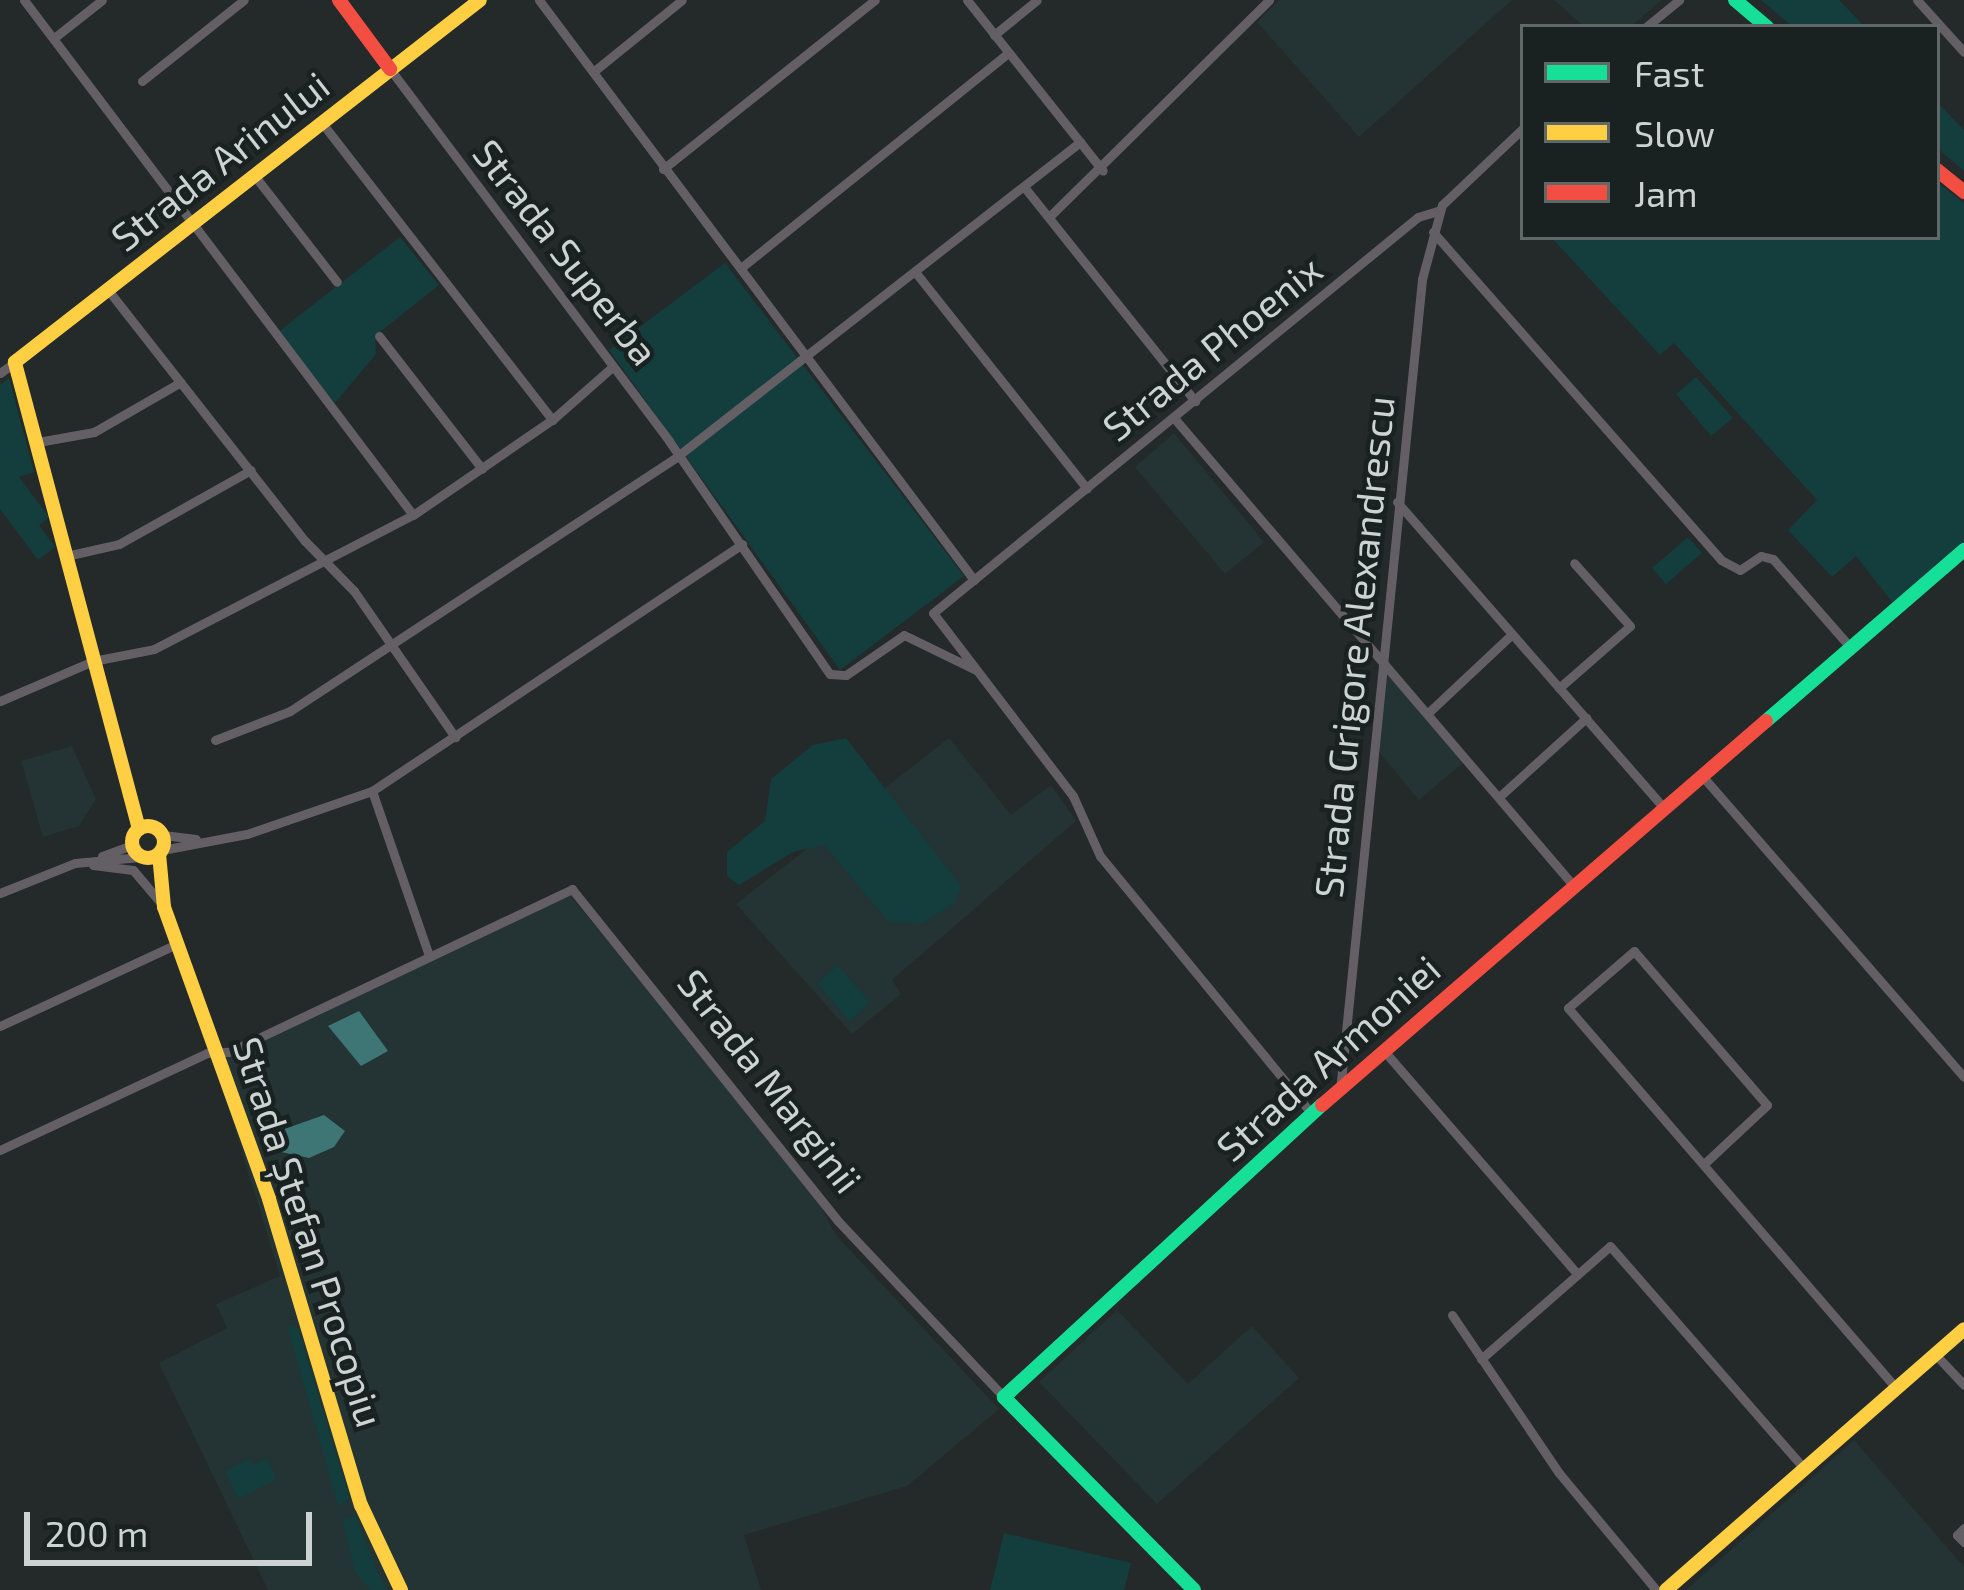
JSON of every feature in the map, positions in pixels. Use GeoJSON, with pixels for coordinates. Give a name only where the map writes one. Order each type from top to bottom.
{"type":"FeatureCollection","features":[{"type":"Feature","properties":{"kind":"street"},"geometry":{"type":"LineString","coordinates":[[24,0],[413,515]]}},
{"type":"Feature","properties":{"kind":"street"},"geometry":{"type":"LineString","coordinates":[[53,38],[102,0]]}},
{"type":"Feature","properties":{"kind":"street"},"geometry":{"type":"LineString","coordinates":[[142,81],[244,0]]}},
{"type":"Feature","properties":{"kind":"street","name":"Strada Superba"},"geometry":{"type":"LineString","coordinates":[[339,0],[679,455],[834,676],[904,635],[977,670]]}},
{"type":"Feature","properties":{"kind":"street","name":"Strada Arinului"},"geometry":{"type":"LineString","coordinates":[[0,373],[479,0]]}},
{"type":"Feature","properties":{"kind":"street"},"geometry":{"type":"LineString","coordinates":[[539,0],[974,580]]}},
{"type":"Feature","properties":{"kind":"street"},"geometry":{"type":"LineString","coordinates":[[593,73],[682,0]]}},
{"type":"Feature","properties":{"kind":"street"},"geometry":{"type":"LineString","coordinates":[[663,169],[875,0]]}},
{"type":"Feature","properties":{"kind":"street"},"geometry":{"type":"LineString","coordinates":[[967,0],[1103,171]]}},
{"type":"Feature","properties":{"kind":"street"},"geometry":{"type":"LineString","coordinates":[[994,35],[1037,0]]}},
{"type":"Feature","properties":{"kind":"street"},"geometry":{"type":"LineString","coordinates":[[1049,218],[1103,171],[1269,0]]}},
{"type":"Feature","properties":{"kind":"street"},"geometry":{"type":"LineString","coordinates":[[1650,24],[1679,0]]}},
{"type":"Feature","properties":{"kind":"street"},"geometry":{"type":"LineString","coordinates":[[1735,0],[1763,24]]}},
{"type":"Feature","properties":{"kind":"street"},"geometry":{"type":"LineString","coordinates":[[1917,0],[1939,24]]}},
{"type":"Feature","properties":{"kind":"street"},"geometry":{"type":"LineString","coordinates":[[1940,25],[1964,52]]}},
{"type":"Feature","properties":{"kind":"street"},"geometry":{"type":"LineString","coordinates":[[742,267],[1008,53]]}},
{"type":"Feature","properties":{"kind":"street"},"geometry":{"type":"LineString","coordinates":[[322,123],[552,420]]}},
{"type":"Feature","properties":{"kind":"street","name":"Strada Phoenix"},"geometry":{"type":"LineString","coordinates":[[977,670],[933,613],[1418,218],[1438,211],[1520,131]]}},
{"type":"Feature","properties":{"kind":"street"},"geometry":{"type":"LineString","coordinates":[[215,740],[290,711],[679,455],[808,359],[1080,142]]}},
{"type":"Feature","properties":{"kind":"street"},"geometry":{"type":"LineString","coordinates":[[1940,172],[1964,192]]}},
{"type":"Feature","properties":{"kind":"street"},"geometry":{"type":"LineString","coordinates":[[254,175],[337,282]]}},
{"type":"Feature","properties":{"kind":"street"},"geometry":{"type":"LineString","coordinates":[[1024,188],[1195,401]]}},
{"type":"Feature","properties":{"kind":"street","name":"Strada Grigore Alexandrescu"},"geometry":{"type":"LineString","coordinates":[[1340,1091],[1397,502],[1438,211]]}},
{"type":"Feature","properties":{"kind":"street"},"geometry":{"type":"LineString","coordinates":[[1433,232],[1721,560],[1740,571],[1764,555],[1773,559],[1850,648]]}},
{"type":"Feature","properties":{"kind":"street"},"geometry":{"type":"LineString","coordinates":[[916,273],[1087,488]]}},
{"type":"Feature","properties":{"kind":"street"},"geometry":{"type":"LineString","coordinates":[[108,290],[394,644],[454,737]]}},
{"type":"Feature","properties":{"kind":"street"},"geometry":{"type":"LineString","coordinates":[[380,336],[482,469]]}},
{"type":"Feature","properties":{"kind":"street"},"geometry":{"type":"LineString","coordinates":[[15,362],[93,661],[149,844]]}},
{"type":"Feature","properties":{"kind":"street"},"geometry":{"type":"LineString","coordinates":[[0,701],[93,661],[154,650],[413,515],[552,420],[611,368]]}},
{"type":"Feature","properties":{"kind":"street"},"geometry":{"type":"LineString","coordinates":[[38,442],[94,432],[181,382]]}},
{"type":"Feature","properties":{"kind":"street"},"geometry":{"type":"LineString","coordinates":[[1174,418],[1573,885]]}},
{"type":"Feature","properties":{"kind":"street"},"geometry":{"type":"LineString","coordinates":[[66,556],[119,544],[251,470]]}},
{"type":"Feature","properties":{"kind":"street"},"geometry":{"type":"LineString","coordinates":[[1397,502],[1665,809]]}},
{"type":"Feature","properties":{"kind":"street"},"geometry":{"type":"LineString","coordinates":[[0,893],[75,862],[149,844],[247,834],[372,791],[742,544]]}},
{"type":"Feature","properties":{"kind":"street","name":"Strada Armoniei"},"geometry":{"type":"LineString","coordinates":[[1004,1397],[1312,1114],[1964,550]]}},
{"type":"Feature","properties":{"kind":"street"},"geometry":{"type":"LineString","coordinates":[[1559,688],[1630,626],[1574,563]]}},
{"type":"Feature","properties":{"kind":"street"},"geometry":{"type":"LineString","coordinates":[[1428,713],[1512,634]]}},
{"type":"Feature","properties":{"kind":"street"},"geometry":{"type":"LineString","coordinates":[[977,670],[1073,796],[1100,856],[1312,1114]]}},
{"type":"Feature","properties":{"kind":"street"},"geometry":{"type":"LineString","coordinates":[[1499,797],[1586,718]]}},
{"type":"Feature","properties":{"kind":"street"},"geometry":{"type":"LineString","coordinates":[[1704,778],[1964,1077]]}},
{"type":"Feature","properties":{"kind":"street"},"geometry":{"type":"LineString","coordinates":[[372,791],[429,956]]}},
{"type":"Feature","properties":{"kind":"street"},"geometry":{"type":"LineString","coordinates":[[163,899],[166,865],[201,840]]}},
{"type":"Feature","properties":{"kind":"street","name":"Strada Ștefan Procopiu"},"geometry":{"type":"LineString","coordinates":[[149,844],[177,944],[219,1052],[361,1504],[401,1590]]}},
{"type":"Feature","properties":{"kind":"street"},"geometry":{"type":"LineString","coordinates":[[75,862],[133,870],[163,899]]}},
{"type":"Feature","properties":{"kind":"street","name":"Strada Marginii"},"geometry":{"type":"LineString","coordinates":[[0,1150],[572,889],[848,1232],[1194,1590]]}},
{"type":"Feature","properties":{"kind":"street"},"geometry":{"type":"LineString","coordinates":[[0,1026],[177,944]]}},
{"type":"Feature","properties":{"kind":"street"},"geometry":{"type":"LineString","coordinates":[[1705,1163],[1767,1105],[1634,951],[1568,1008],[1896,1388]]}},
{"type":"Feature","properties":{"kind":"street"},"geometry":{"type":"LineString","coordinates":[[1385,1052],[1576,1274]]}},
{"type":"Feature","properties":{"kind":"street"},"geometry":{"type":"LineString","coordinates":[[1481,1359],[1610,1246],[1804,1468]]}},
{"type":"Feature","properties":{"kind":"street"},"geometry":{"type":"LineString","coordinates":[[1452,1316],[1559,1473],[1656,1590]]}},
{"type":"Feature","properties":{"kind":"street"},"geometry":{"type":"LineString","coordinates":[[1666,1590],[1964,1328]]}},
{"type":"Feature","properties":{"kind":"street"},"geometry":{"type":"LineString","coordinates":[[1935,1354],[1964,1385]]}},
{"type":"Feature","properties":{"kind":"street"},"geometry":{"type":"LineString","coordinates":[[1964,1528],[1957,1535],[1964,1542]]}},
{"type":"Feature","properties":{"kind":"shaded area"},"geometry":{"type":"Polygon","coordinates":[[[1279,0],[1512,0],[1359,137],[1257,22],[1279,0]]]}},
{"type":"Feature","properties":{"kind":"shaded area"},"geometry":{"type":"Polygon","coordinates":[[[1554,0],[1662,0],[1634,24],[1582,24],[1554,0]]]}},
{"type":"Feature","properties":{"kind":"shaded area"},"geometry":{"type":"Polygon","coordinates":[[[1761,0],[1839,0],[1862,24],[1789,24],[1761,0]]]}},
{"type":"Feature","properties":{"kind":"shaded area"},"geometry":{"type":"Polygon","coordinates":[[[1940,105],[1964,130],[1964,171],[1940,151],[1940,105]]]}},
{"type":"Feature","properties":{"kind":"shaded area"},"geometry":{"type":"Polygon","coordinates":[[[1940,184],[1964,203],[1964,549],[1897,608],[1856,556],[1832,577],[1788,530],[1817,500],[1674,343],[1660,355],[1554,240],[1940,240],[1940,184]]]}},
{"type":"Feature","properties":{"kind":"shaded area"},"geometry":{"type":"Polygon","coordinates":[[[400,237],[439,285],[375,336],[376,354],[335,403],[278,332],[400,237]]]}},
{"type":"Feature","properties":{"kind":"shaded area"},"geometry":{"type":"Polygon","coordinates":[[[725,263],[964,576],[840,670],[609,350],[725,263]]]}},
{"type":"Feature","properties":{"kind":"shaded area"},"geometry":{"type":"Polygon","coordinates":[[[1696,377],[1733,418],[1711,436],[1676,394],[1696,377]]]}},
{"type":"Feature","properties":{"kind":"shaded area"},"geometry":{"type":"Polygon","coordinates":[[[9,378],[34,472],[19,477],[49,517],[39,525],[55,547],[38,560],[0,509],[0,385],[9,378]]]}},
{"type":"Feature","properties":{"kind":"shaded area"},"geometry":{"type":"Polygon","coordinates":[[[1174,433],[1264,542],[1225,574],[1135,467],[1174,433]]]}},
{"type":"Feature","properties":{"kind":"shaded area"},"geometry":{"type":"Polygon","coordinates":[[[1688,537],[1702,553],[1666,584],[1652,568],[1688,537]]]}},
{"type":"Feature","properties":{"kind":"shaded area"},"geometry":{"type":"Polygon","coordinates":[[[1386,672],[1464,762],[1419,800],[1377,750],[1386,672]]]}},
{"type":"Feature","properties":{"kind":"shaded area"},"geometry":{"type":"Polygon","coordinates":[[[846,738],[961,886],[955,903],[923,923],[889,922],[824,845],[793,852],[739,885],[727,876],[727,852],[765,821],[771,779],[813,745],[846,738]]]}},
{"type":"Feature","properties":{"kind":"shaded area"},"geometry":{"type":"Polygon","coordinates":[[[949,738],[1011,815],[1051,785],[1076,821],[892,980],[901,994],[852,1034],[736,904],[949,738]]]}},
{"type":"Feature","properties":{"kind":"shaded area"},"geometry":{"type":"Polygon","coordinates":[[[72,746],[96,799],[79,826],[43,837],[21,761],[72,746]]]}},
{"type":"Feature","properties":{"kind":"shaded area"},"geometry":{"type":"Polygon","coordinates":[[[569,894],[815,1194],[835,1234],[999,1409],[907,1486],[744,1535],[761,1590],[268,1590],[159,1363],[227,1328],[216,1304],[280,1276],[214,1061],[569,894]]]}},
{"type":"Feature","properties":{"kind":"shaded area"},"geometry":{"type":"Polygon","coordinates":[[[838,965],[870,1003],[849,1021],[817,983],[838,965]]]}},
{"type":"Feature","properties":{"kind":"shaded area"},"geometry":{"type":"Polygon","coordinates":[[[359,1011],[388,1051],[361,1066],[328,1026],[359,1011]]]}},
{"type":"Feature","properties":{"kind":"shaded area"},"geometry":{"type":"Polygon","coordinates":[[[324,1115],[345,1131],[334,1147],[309,1158],[277,1151],[276,1132],[324,1115]]]}},
{"type":"Feature","properties":{"kind":"shaded area"},"geometry":{"type":"Polygon","coordinates":[[[1117,1310],[1188,1384],[1252,1326],[1299,1378],[1157,1504],[1039,1382],[1117,1310]]]}},
{"type":"Feature","properties":{"kind":"shaded area"},"geometry":{"type":"Polygon","coordinates":[[[287,1325],[298,1328],[350,1499],[338,1506],[287,1325]]]}},
{"type":"Feature","properties":{"kind":"shaded area"},"geometry":{"type":"Polygon","coordinates":[[[1854,1440],[1964,1567],[1964,1590],[1686,1590],[1854,1440]]]}},
{"type":"Feature","properties":{"kind":"shaded area"},"geometry":{"type":"Polygon","coordinates":[[[250,1458],[253,1465],[267,1458],[277,1479],[238,1499],[225,1471],[250,1458]]]}},
{"type":"Feature","properties":{"kind":"shaded area"},"geometry":{"type":"Polygon","coordinates":[[[355,1516],[387,1590],[370,1590],[355,1572],[342,1519],[355,1516]]]}},
{"type":"Feature","properties":{"kind":"shaded area"},"geometry":{"type":"Polygon","coordinates":[[[1004,1533],[1131,1563],[1124,1590],[990,1590],[1004,1533]]]}},
{"type":"Feature","properties":{"kind":"traffic: fast"},"geometry":{"type":"LineString","coordinates":[[1735,0],[1763,24]]}},
{"type":"Feature","properties":{"kind":"traffic: fast"},"geometry":{"type":"LineString","coordinates":[[1766,721],[1964,550]]}},
{"type":"Feature","properties":{"kind":"traffic: fast"},"geometry":{"type":"LineString","coordinates":[[1194,1590],[1004,1397],[1322,1105]]}},
{"type":"Feature","properties":{"kind":"traffic: slow"},"geometry":{"type":"LineString","coordinates":[[139,829],[15,362],[480,0]]}},
{"type":"Feature","properties":{"kind":"traffic: slow"},"geometry":{"type":"LineString","coordinates":[[148,826],[159,831],[164,842],[159,853],[148,858],[137,853],[132,842],[137,831],[148,826]]}},
{"type":"Feature","properties":{"kind":"traffic: slow"},"geometry":{"type":"LineString","coordinates":[[159,854],[164,907],[269,1199],[361,1505],[401,1590]]}},
{"type":"Feature","properties":{"kind":"traffic: slow"},"geometry":{"type":"LineString","coordinates":[[1666,1590],[1964,1329]]}},
{"type":"Feature","properties":{"kind":"traffic: jam"},"geometry":{"type":"LineString","coordinates":[[339,0],[390,69]]}},
{"type":"Feature","properties":{"kind":"traffic: jam"},"geometry":{"type":"LineString","coordinates":[[1940,172],[1964,192]]}},
{"type":"Feature","properties":{"kind":"traffic: jam"},"geometry":{"type":"LineString","coordinates":[[1322,1105],[1766,721]]}}]}
